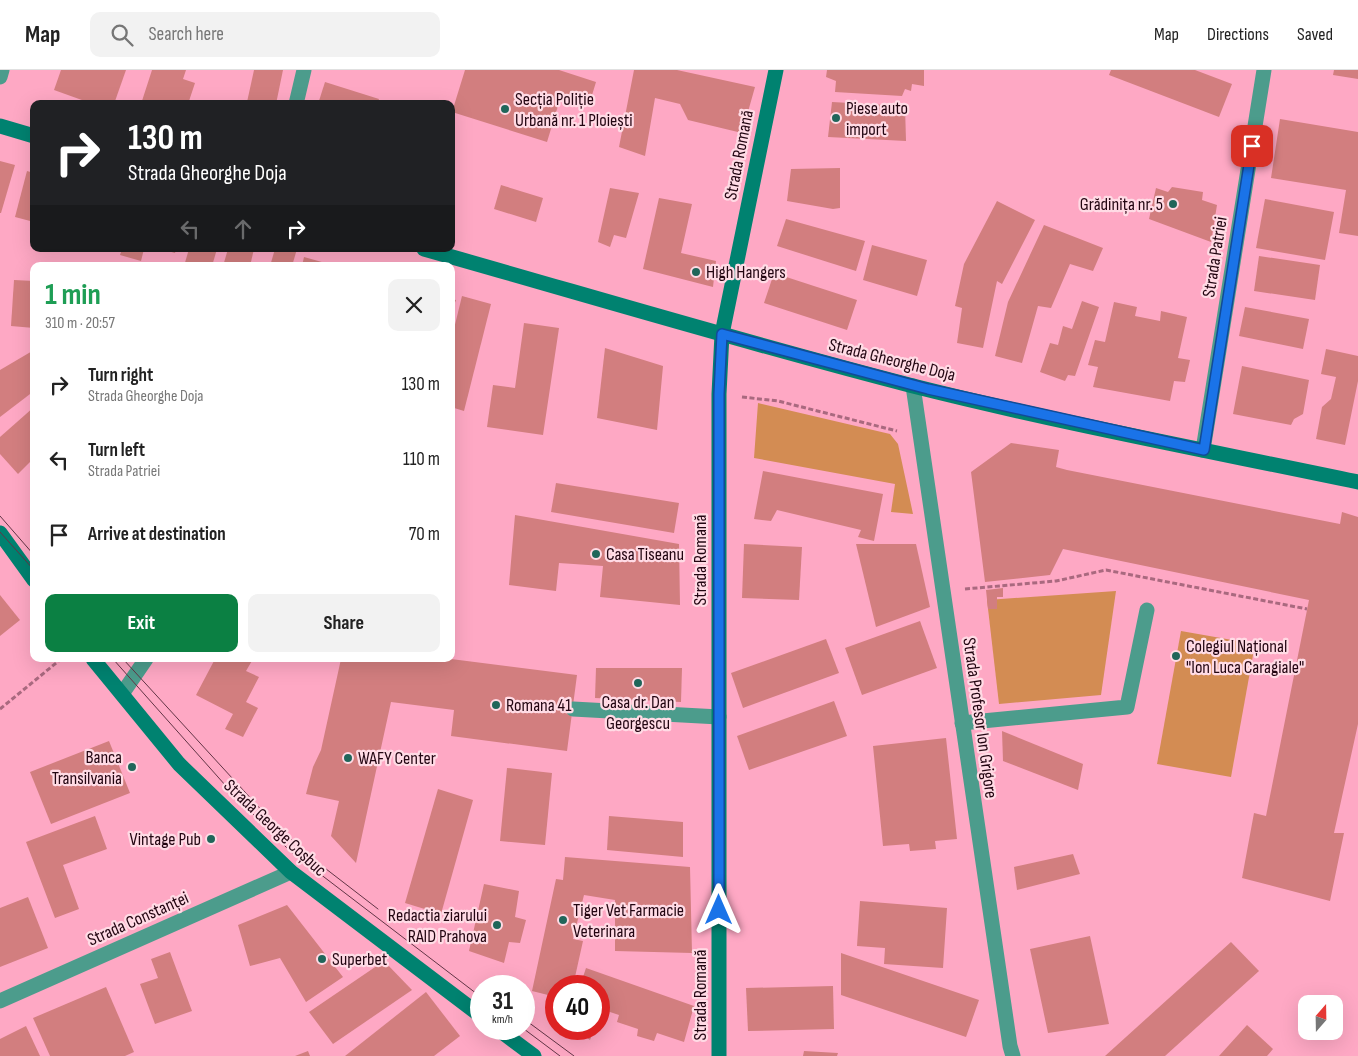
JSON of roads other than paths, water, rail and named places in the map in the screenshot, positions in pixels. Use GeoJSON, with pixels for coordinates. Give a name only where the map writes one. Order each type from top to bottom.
{"type":"FeatureCollection","features":[{"type":"Feature","properties":{"kind":"main road","name":"Strada Romană"},"geometry":{"type":"LineString","coordinates":[[718,1056],[719,394],[722,334],[776,70]]}},
{"type":"Feature","properties":{"kind":"main road"},"geometry":{"type":"LineString","coordinates":[[0,126],[30,135]]}},
{"type":"Feature","properties":{"kind":"main road","name":"Strada Gheorghe Doja"},"geometry":{"type":"LineString","coordinates":[[435,252],[913,386],[1358,482]]}},
{"type":"Feature","properties":{"kind":"main road"},"geometry":{"type":"LineString","coordinates":[[3,544],[30,575]]}},
{"type":"Feature","properties":{"kind":"main road","name":"Strada George Coșbuc"},"geometry":{"type":"LineString","coordinates":[[96,662],[179,764],[291,872],[470,1008]]}},
{"type":"Feature","properties":{"kind":"main road"},"geometry":{"type":"LineString","coordinates":[[513,1040],[534,1056]]}},
{"type":"Feature","properties":{"kind":"street"},"geometry":{"type":"LineString","coordinates":[[0,77],[2,70]]}},
{"type":"Feature","properties":{"kind":"street"},"geometry":{"type":"LineString","coordinates":[[297,100],[304,70]]}},
{"type":"Feature","properties":{"kind":"street","name":"Strada Patriei"},"geometry":{"type":"LineString","coordinates":[[1204,450],[1264,70]]}},
{"type":"Feature","properties":{"kind":"street","name":"Strada Profesor Ion Grigore"},"geometry":{"type":"LineString","coordinates":[[913,386],[1007,1053]]}},
{"type":"Feature","properties":{"kind":"street"},"geometry":{"type":"LineString","coordinates":[[962,723],[1127,707],[1147,610]]}},
{"type":"Feature","properties":{"kind":"street"},"geometry":{"type":"LineString","coordinates":[[122,694],[144,662]]}},
{"type":"Feature","properties":{"kind":"street"},"geometry":{"type":"LineString","coordinates":[[573,709],[719,718]]}},
{"type":"Feature","properties":{"kind":"street","name":"Strada Constanței"},"geometry":{"type":"LineString","coordinates":[[0,1001],[291,872]]}},
{"type":"Feature","properties":{"kind":"tram line"},"geometry":{"type":"LineString","coordinates":[[0,516],[30,550]]}},
{"type":"Feature","properties":{"kind":"tram line"},"geometry":{"type":"LineString","coordinates":[[0,532],[30,566]]}},
{"type":"Feature","properties":{"kind":"tram line"},"geometry":{"type":"LineString","coordinates":[[116,662],[234,795],[290,851],[470,989]]}},
{"type":"Feature","properties":{"kind":"tram line"},"geometry":{"type":"LineString","coordinates":[[126,662],[277,827],[317,862],[378,909]]}},
{"type":"Feature","properties":{"kind":"tram line"},"geometry":{"type":"LineString","coordinates":[[535,1027],[574,1056]]}},
{"type":"Feature","properties":{"kind":"tram line"},"geometry":{"type":"LineString","coordinates":[[535,1037],[560,1056]]}},
{"type":"Feature","properties":{"kind":"place","name":"Secția Poliție Urbană nr. 1 Ploiești"},"geometry":{"type":"Point","coordinates":[505,109]}},
{"type":"Feature","properties":{"kind":"place","name":"Piese auto import"},"geometry":{"type":"Point","coordinates":[836,118]}},
{"type":"Feature","properties":{"kind":"place","name":"Grădinița nr. 5"},"geometry":{"type":"Point","coordinates":[1173,204]}},
{"type":"Feature","properties":{"kind":"place","name":"High Hangers"},"geometry":{"type":"Point","coordinates":[696,272]}},
{"type":"Feature","properties":{"kind":"place","name":"Casa Tiseanu"},"geometry":{"type":"Point","coordinates":[596,554]}},
{"type":"Feature","properties":{"kind":"place","name":"Colegiul Național \"Ion Luca Caragiale\""},"geometry":{"type":"Point","coordinates":[1176,656]}},
{"type":"Feature","properties":{"kind":"place","name":"Casa dr. Dan Georgescu"},"geometry":{"type":"Point","coordinates":[638,683]}},
{"type":"Feature","properties":{"kind":"place","name":"Romana 41"},"geometry":{"type":"Point","coordinates":[496,705]}},
{"type":"Feature","properties":{"kind":"place","name":"WAFY Center"},"geometry":{"type":"Point","coordinates":[348,758]}},
{"type":"Feature","properties":{"kind":"place","name":"Banca Transilvania"},"geometry":{"type":"Point","coordinates":[132,767]}},
{"type":"Feature","properties":{"kind":"place","name":"Vintage Pub"},"geometry":{"type":"Point","coordinates":[211,839]}},
{"type":"Feature","properties":{"kind":"place","name":"Tiger Vet Farmacie Veterinara"},"geometry":{"type":"Point","coordinates":[563,920]}},
{"type":"Feature","properties":{"kind":"place","name":"Redactia ziarului RAID Prahova"},"geometry":{"type":"Point","coordinates":[497,925]}},
{"type":"Feature","properties":{"kind":"place","name":"Superbet"},"geometry":{"type":"Point","coordinates":[322,959]}}]}
